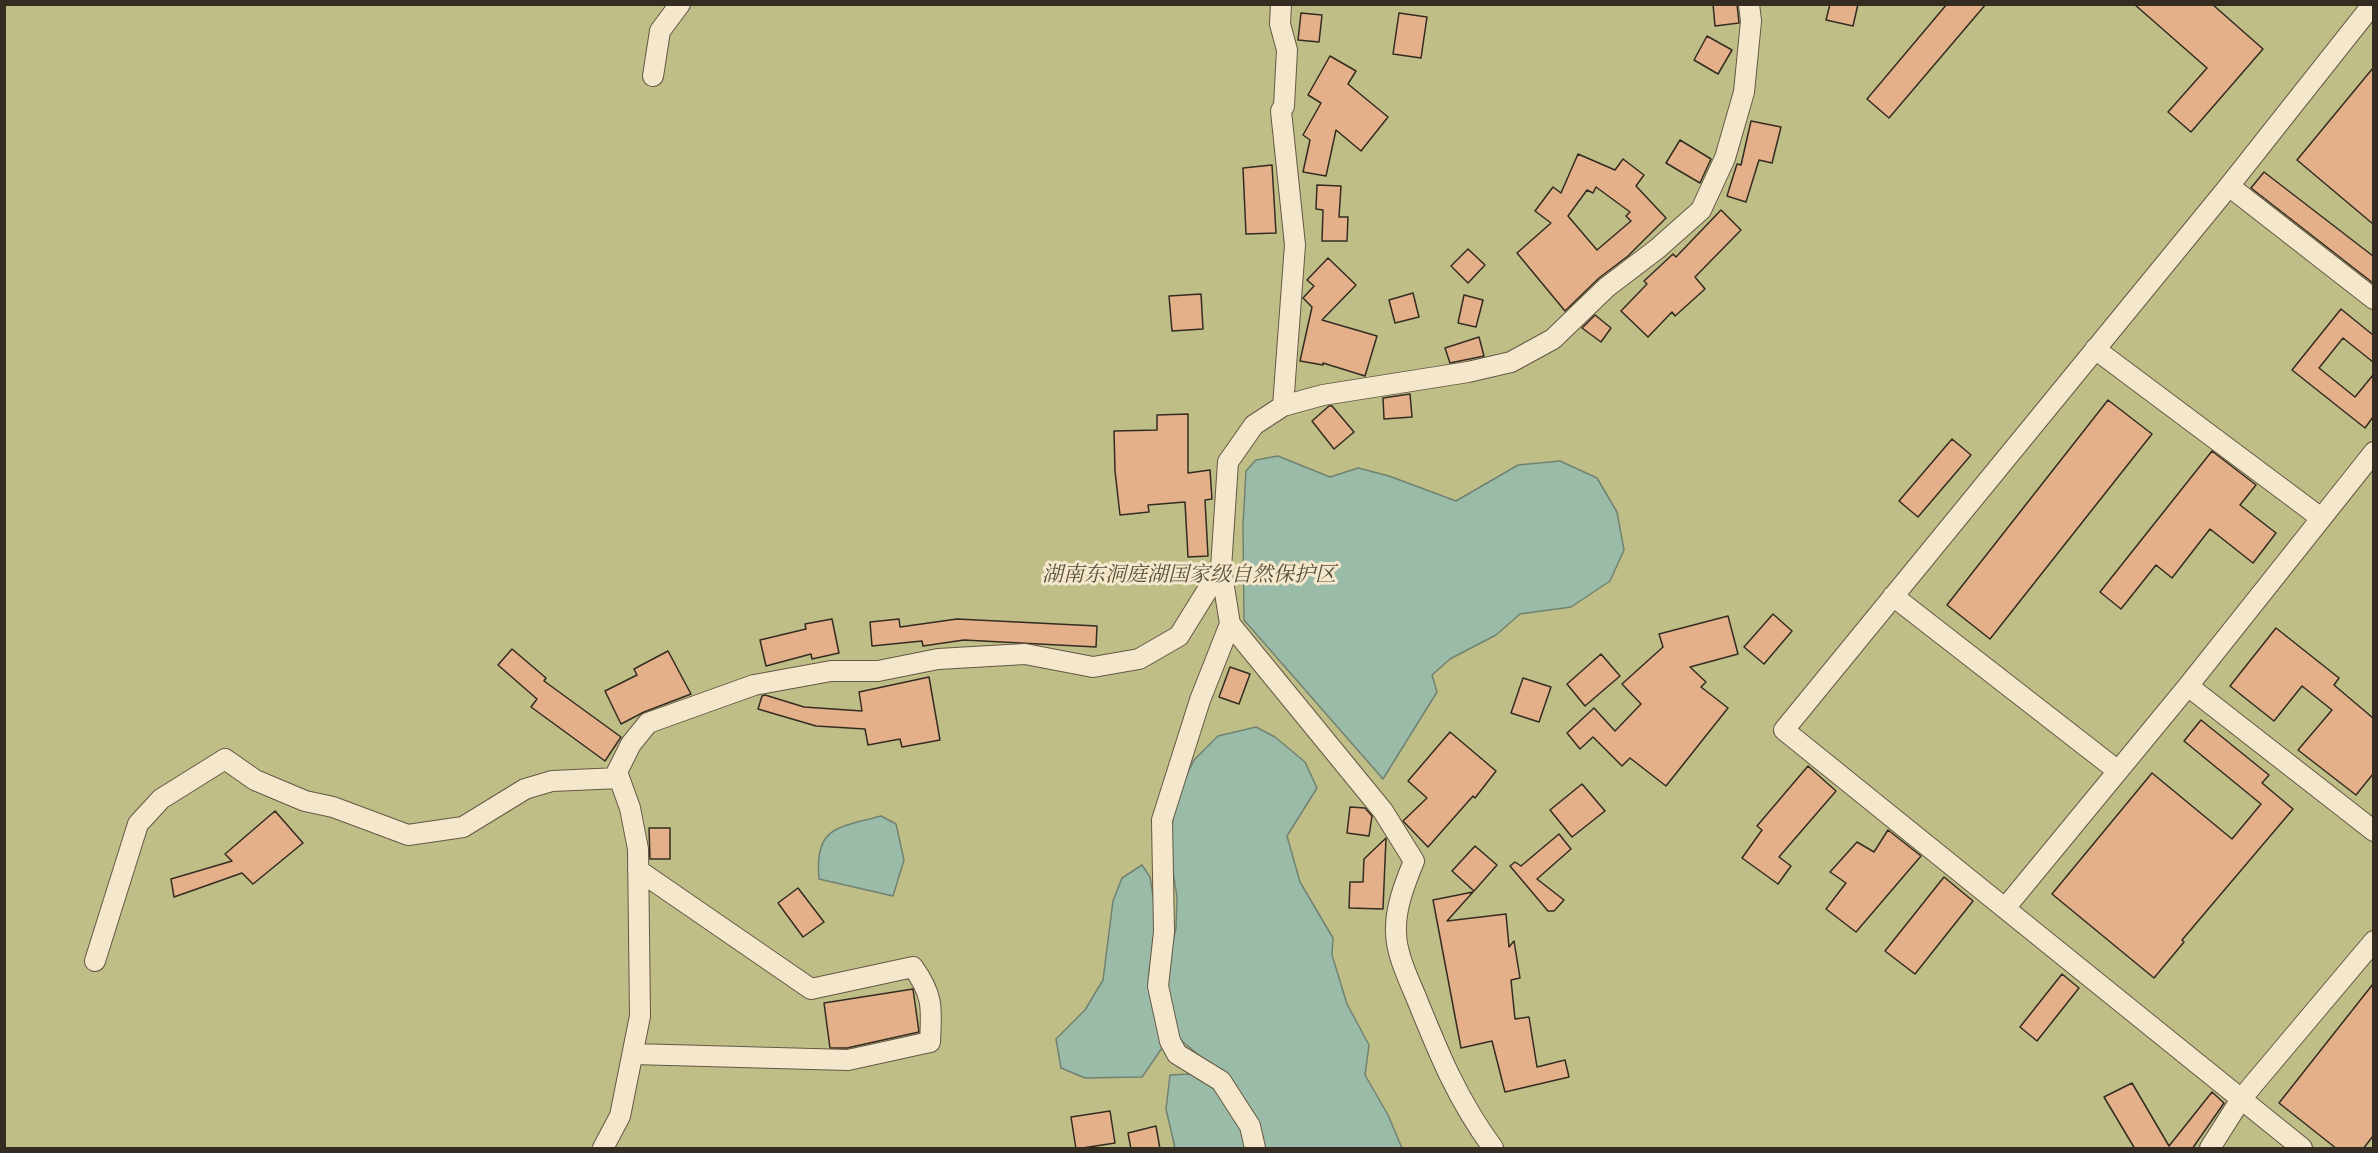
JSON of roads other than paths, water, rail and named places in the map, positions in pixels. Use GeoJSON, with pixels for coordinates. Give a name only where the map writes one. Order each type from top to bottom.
{"type":"FeatureCollection","features":[{"type":"Feature","properties":{"kind":"street"},"geometry":{"type":"LineString","coordinates":[[653,76],[660,31],[680,4]]}},
{"type":"Feature","properties":{"kind":"street"},"geometry":{"type":"LineString","coordinates":[[1281,4],[1280,24],[1287,50],[1284,106],[1281,111],[1295,245],[1283,406]]}},
{"type":"Feature","properties":{"kind":"street"},"geometry":{"type":"LineString","coordinates":[[1493,1149],[1473,1122],[1446,1074],[1395,933],[1402,890],[1414,861],[1383,811],[1230,624],[1221,568],[1228,462],[1254,425],[1283,406],[1323,395],[1468,372],[1511,362],[1553,339],[1607,287],[1657,249],[1701,210],[1725,158],[1744,92],[1750,21],[1749,4]]}},
{"type":"Feature","properties":{"kind":"street"},"geometry":{"type":"LineString","coordinates":[[2302,1149],[2006,907],[1784,730],[2229,186],[2373,4]]}},
{"type":"Feature","properties":{"kind":"street"},"geometry":{"type":"LineString","coordinates":[[2229,186],[2373,299]]}},
{"type":"Feature","properties":{"kind":"street"},"geometry":{"type":"LineString","coordinates":[[2095,348],[2321,518]]}},
{"type":"Feature","properties":{"kind":"street"},"geometry":{"type":"LineString","coordinates":[[2006,907],[2188,686],[2373,452]]}},
{"type":"Feature","properties":{"kind":"street"},"geometry":{"type":"LineString","coordinates":[[603,1149],[620,1116],[640,1016],[638,849],[630,808],[617,772],[648,723],[754,686],[831,671],[878,671],[938,658],[1025,654],[1093,667],[1139,659],[1179,636],[1221,568]]}},
{"type":"Feature","properties":{"kind":"street"},"geometry":{"type":"LineString","coordinates":[[1893,596],[2118,771]]}},
{"type":"Feature","properties":{"kind":"street"},"geometry":{"type":"LineString","coordinates":[[1230,624],[1200,700],[1162,820],[1164,921],[1158,986],[1170,1041],[1177,1054],[1221,1081],[1250,1126],[1255,1149]]}},
{"type":"Feature","properties":{"kind":"street"},"geometry":{"type":"LineString","coordinates":[[2188,686],[2373,831]]}},
{"type":"Feature","properties":{"kind":"street"},"geometry":{"type":"LineString","coordinates":[[95,961],[138,824],[161,799],[225,759],[255,780],[305,801],[333,807],[408,835],[463,826],[525,789],[552,781],[619,778]]}},
{"type":"Feature","properties":{"kind":"street"},"geometry":{"type":"LineString","coordinates":[[633,1054],[848,1060],[930,1042],[932,1016],[928,989],[913,967],[811,989],[638,870]]}},
{"type":"Feature","properties":{"kind":"street"},"geometry":{"type":"LineString","coordinates":[[2210,1149],[2241,1099],[2373,941]]}},
{"type":"Feature","properties":{"kind":"park label","name":"湖南东洞庭湖国家级自然保护区"},"geometry":{"type":"Point","coordinates":[1189,576]}}]}
